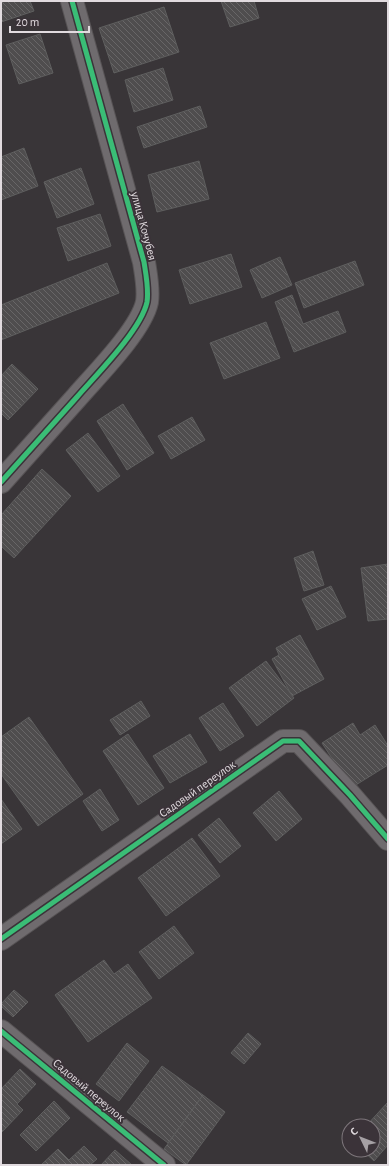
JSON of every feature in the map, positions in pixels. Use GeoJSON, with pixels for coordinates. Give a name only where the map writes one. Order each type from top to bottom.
{"type":"FeatureCollection","features":[{"type":"Feature","properties":{"kind":"street","name":"улица Кочубея"},"geometry":{"type":"LineString","coordinates":[[1,482],[110,360],[128,337],[140,318],[147,302],[144,262],[72,1]]}},
{"type":"Feature","properties":{"kind":"street","name":"Садовый переулок"},"geometry":{"type":"LineString","coordinates":[[1,939],[283,741],[299,741],[350,795],[388,839]]}},
{"type":"Feature","properties":{"kind":"street","name":"Садовый переулок"},"geometry":{"type":"LineString","coordinates":[[1,1031],[164,1165]]}},
{"type":"Feature","properties":{"kind":"building"},"geometry":{"type":"Polygon","coordinates":[[[1,1],[30,1],[34,11],[1,22],[1,1]]]}},
{"type":"Feature","properties":{"kind":"building"},"geometry":{"type":"Polygon","coordinates":[[[221,1],[254,1],[259,18],[230,27],[221,1]]]}},
{"type":"Feature","properties":{"kind":"building"},"geometry":{"type":"Polygon","coordinates":[[[164,7],[179,52],[114,73],[99,28],[164,7]]]}},
{"type":"Feature","properties":{"kind":"building"},"geometry":{"type":"Polygon","coordinates":[[[40,34],[53,73],[19,84],[6,45],[40,34]]]}},
{"type":"Feature","properties":{"kind":"building"},"geometry":{"type":"Polygon","coordinates":[[[163,68],[173,100],[134,112],[125,80],[163,68]]]}},
{"type":"Feature","properties":{"kind":"building"},"geometry":{"type":"Polygon","coordinates":[[[200,106],[207,127],[144,148],[137,127],[200,106]]]}},
{"type":"Feature","properties":{"kind":"building"},"geometry":{"type":"Polygon","coordinates":[[[24,148],[38,186],[1,200],[1,157],[24,148]]]}},
{"type":"Feature","properties":{"kind":"building"},"geometry":{"type":"Polygon","coordinates":[[[199,161],[209,199],[157,212],[148,175],[199,161]]]}},
{"type":"Feature","properties":{"kind":"building"},"geometry":{"type":"Polygon","coordinates":[[[81,168],[94,204],[57,218],[44,182],[81,168]]]}},
{"type":"Feature","properties":{"kind":"building"},"geometry":{"type":"Polygon","coordinates":[[[100,214],[111,246],[68,261],[57,228],[100,214]]]}},
{"type":"Feature","properties":{"kind":"building"},"geometry":{"type":"Polygon","coordinates":[[[231,254],[242,287],[190,304],[179,270],[231,254]]]}},
{"type":"Feature","properties":{"kind":"building"},"geometry":{"type":"Polygon","coordinates":[[[280,257],[292,285],[262,298],[250,270],[280,257]]]}},
{"type":"Feature","properties":{"kind":"building"},"geometry":{"type":"Polygon","coordinates":[[[355,261],[364,285],[304,308],[295,283],[355,261]]]}},
{"type":"Feature","properties":{"kind":"building"},"geometry":{"type":"Polygon","coordinates":[[[107,263],[119,293],[1,340],[1,305],[107,263]]]}},
{"type":"Feature","properties":{"kind":"building"},"geometry":{"type":"Polygon","coordinates":[[[292,295],[303,324],[338,311],[346,332],[294,352],[275,302],[292,295]]]}},
{"type":"Feature","properties":{"kind":"building"},"geometry":{"type":"Polygon","coordinates":[[[266,322],[280,358],[224,379],[210,343],[266,322]]]}},
{"type":"Feature","properties":{"kind":"building"},"geometry":{"type":"Polygon","coordinates":[[[12,364],[38,389],[8,420],[1,413],[1,376],[12,364]]]}},
{"type":"Feature","properties":{"kind":"building"},"geometry":{"type":"Polygon","coordinates":[[[123,404],[154,453],[127,470],[97,421],[123,404]]]}},
{"type":"Feature","properties":{"kind":"building"},"geometry":{"type":"Polygon","coordinates":[[[192,417],[205,440],[171,459],[158,436],[192,417]]]}},
{"type":"Feature","properties":{"kind":"building"},"geometry":{"type":"Polygon","coordinates":[[[88,433],[120,476],[98,492],[66,450],[88,433]]]}},
{"type":"Feature","properties":{"kind":"building"},"geometry":{"type":"Polygon","coordinates":[[[42,469],[71,496],[14,558],[1,546],[1,515],[42,469]]]}},
{"type":"Feature","properties":{"kind":"building"},"geometry":{"type":"Polygon","coordinates":[[[313,551],[324,585],[304,591],[294,558],[313,551]]]}},
{"type":"Feature","properties":{"kind":"building"},"geometry":{"type":"Polygon","coordinates":[[[388,564],[388,619],[368,621],[361,568],[388,564]]]}},
{"type":"Feature","properties":{"kind":"building"},"geometry":{"type":"Polygon","coordinates":[[[331,586],[346,617],[317,630],[302,599],[331,586]]]}},
{"type":"Feature","properties":{"kind":"building"},"geometry":{"type":"Polygon","coordinates":[[[300,635],[324,679],[292,696],[272,659],[279,655],[276,648],[300,635]]]}},
{"type":"Feature","properties":{"kind":"building"},"geometry":{"type":"Polygon","coordinates":[[[266,661],[294,698],[257,726],[229,688],[266,661]]]}},
{"type":"Feature","properties":{"kind":"building"},"geometry":{"type":"Polygon","coordinates":[[[141,701],[150,716],[120,735],[110,720],[141,701]]]}},
{"type":"Feature","properties":{"kind":"building"},"geometry":{"type":"Polygon","coordinates":[[[223,703],[244,736],[220,751],[199,718],[223,703]]]}},
{"type":"Feature","properties":{"kind":"building"},"geometry":{"type":"Polygon","coordinates":[[[29,717],[83,794],[38,826],[1,774],[1,737],[29,717]]]}},
{"type":"Feature","properties":{"kind":"building"},"geometry":{"type":"Polygon","coordinates":[[[353,723],[360,735],[375,725],[388,746],[388,765],[351,788],[322,743],[353,723]]]}},
{"type":"Feature","properties":{"kind":"building"},"geometry":{"type":"Polygon","coordinates":[[[128,734],[164,788],[138,805],[103,751],[128,734]]]}},
{"type":"Feature","properties":{"kind":"building"},"geometry":{"type":"Polygon","coordinates":[[[190,734],[207,762],[170,783],[153,756],[190,734]]]}},
{"type":"Feature","properties":{"kind":"building"},"geometry":{"type":"Polygon","coordinates":[[[100,789],[119,820],[102,831],[83,801],[100,789]]]}},
{"type":"Feature","properties":{"kind":"building"},"geometry":{"type":"Polygon","coordinates":[[[279,791],[302,819],[276,841],[253,813],[279,791]]]}},
{"type":"Feature","properties":{"kind":"building"},"geometry":{"type":"Polygon","coordinates":[[[1,799],[22,829],[1,844],[1,799]]]}},
{"type":"Feature","properties":{"kind":"building"},"geometry":{"type":"Polygon","coordinates":[[[219,818],[241,846],[220,863],[198,835],[219,818]]]}},
{"type":"Feature","properties":{"kind":"building"},"geometry":{"type":"Polygon","coordinates":[[[192,838],[220,876],[166,916],[138,878],[192,838]]]}},
{"type":"Feature","properties":{"kind":"building"},"geometry":{"type":"Polygon","coordinates":[[[174,926],[194,953],[159,979],[139,952],[174,926]]]}},
{"type":"Feature","properties":{"kind":"building"},"geometry":{"type":"Polygon","coordinates":[[[104,960],[114,974],[128,964],[152,998],[88,1042],[55,995],[104,960]]]}},
{"type":"Feature","properties":{"kind":"building"},"geometry":{"type":"Polygon","coordinates":[[[14,990],[28,1002],[13,1017],[1,1006],[1,1004],[14,990]]]}},
{"type":"Feature","properties":{"kind":"building"},"geometry":{"type":"Polygon","coordinates":[[[248,1033],[261,1044],[244,1064],[231,1053],[248,1033]]]}},
{"type":"Feature","properties":{"kind":"building"},"geometry":{"type":"Polygon","coordinates":[[[127,1043],[149,1061],[119,1101],[96,1084],[127,1043]]]}},
{"type":"Feature","properties":{"kind":"building"},"geometry":{"type":"Polygon","coordinates":[[[162,1066],[203,1095],[168,1143],[127,1112],[162,1066]]]}},
{"type":"Feature","properties":{"kind":"building"},"geometry":{"type":"Polygon","coordinates":[[[20,1069],[36,1084],[17,1104],[23,1110],[1,1133],[1,1089],[20,1069]]]}},
{"type":"Feature","properties":{"kind":"building"},"geometry":{"type":"Polygon","coordinates":[[[203,1095],[225,1112],[186,1165],[164,1149],[203,1095]]]}},
{"type":"Feature","properties":{"kind":"building"},"geometry":{"type":"Polygon","coordinates":[[[54,1101],[70,1118],[36,1151],[20,1135],[54,1101]]]}},
{"type":"Feature","properties":{"kind":"building"},"geometry":{"type":"Polygon","coordinates":[[[388,1102],[388,1145],[381,1153],[381,1118],[373,1118],[388,1102]]]}},
{"type":"Feature","properties":{"kind":"building"},"geometry":{"type":"Polygon","coordinates":[[[84,1146],[97,1159],[90,1165],[41,1165],[58,1149],[69,1160],[84,1146]]]}},
{"type":"Feature","properties":{"kind":"building"},"geometry":{"type":"Polygon","coordinates":[[[115,1150],[132,1165],[101,1165],[115,1150]]]}},
{"type":"Feature","properties":{"kind":"cycle path"},"geometry":{"type":"LineString","coordinates":[[1,482],[117,352],[136,326],[143,313],[148,297],[144,262],[72,1]]}},
{"type":"Feature","properties":{"kind":"cycle path"},"geometry":{"type":"LineString","coordinates":[[1,939],[283,741],[299,741],[350,795],[388,839]]}},
{"type":"Feature","properties":{"kind":"cycle path"},"geometry":{"type":"LineString","coordinates":[[1,1031],[164,1165]]}}]}
